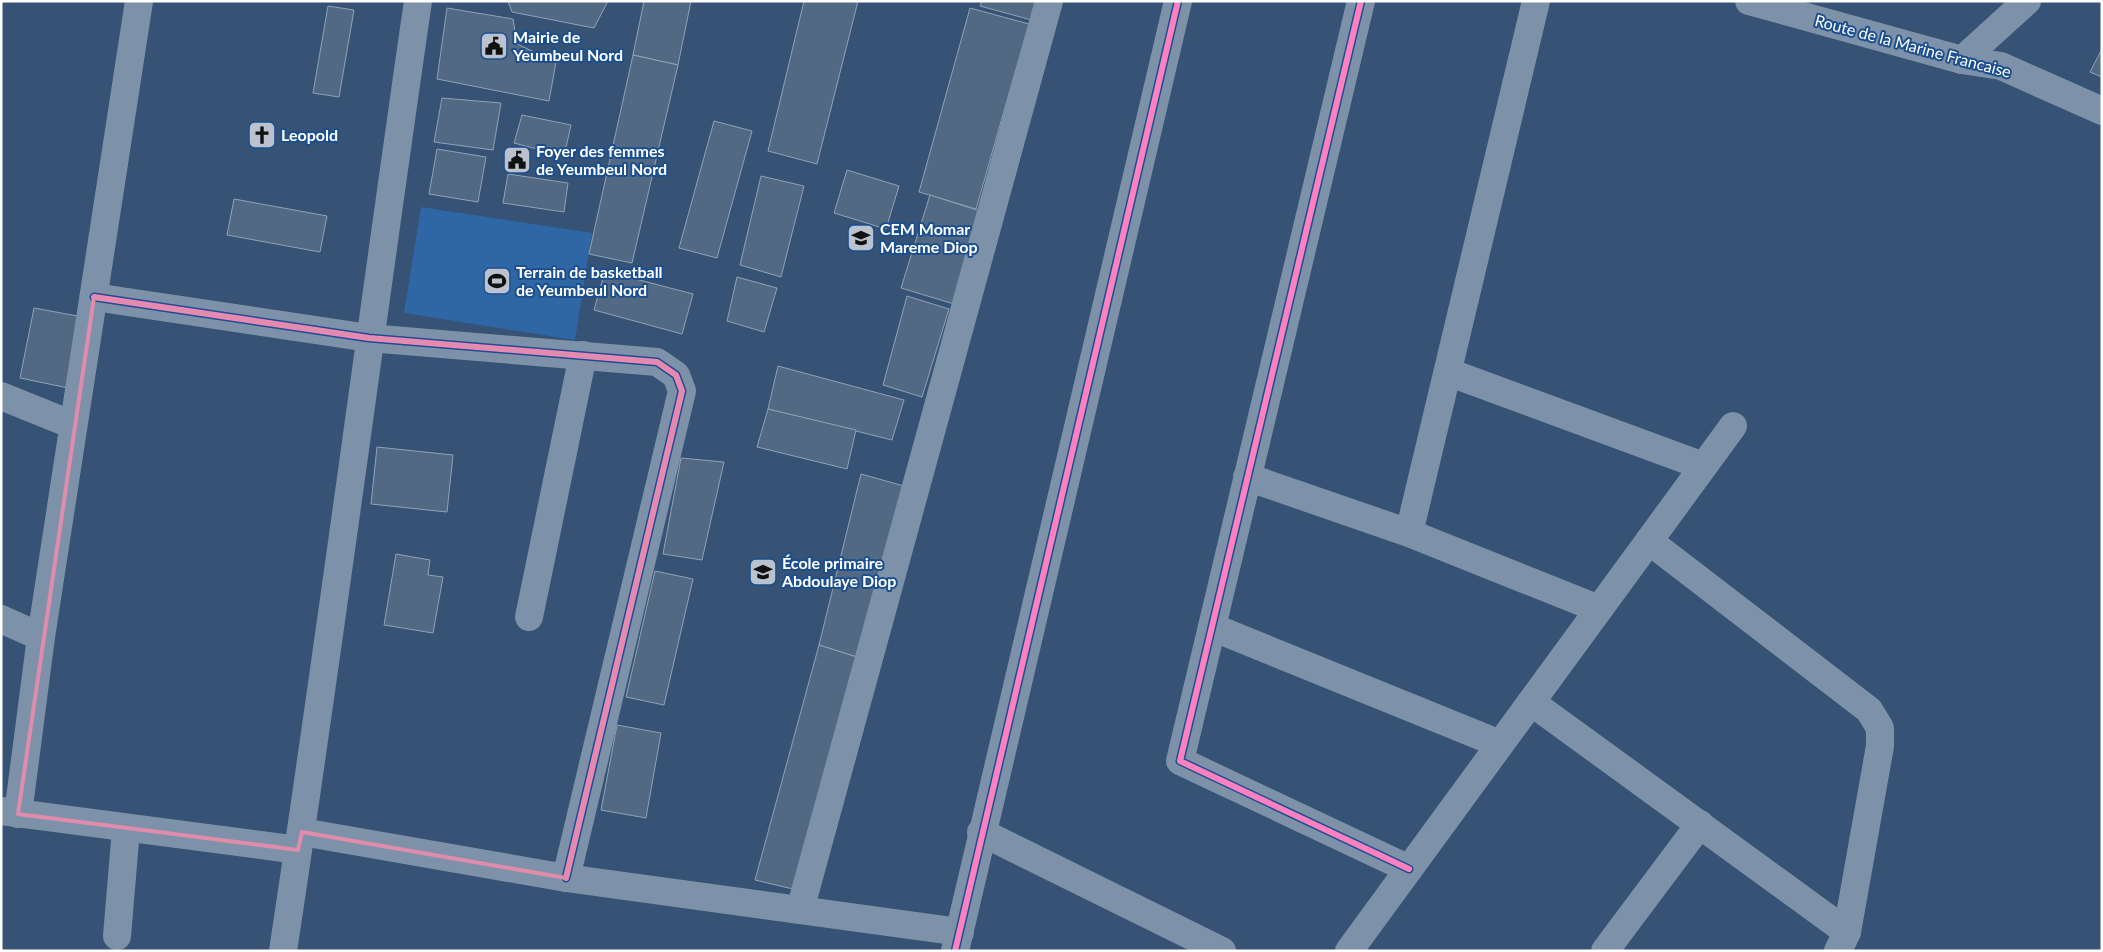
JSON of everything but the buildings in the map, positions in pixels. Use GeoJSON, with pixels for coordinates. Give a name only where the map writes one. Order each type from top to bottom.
{"type":"FeatureCollection","features":[{"type":"Feature","properties":{"kind":"street"},"geometry":{"type":"LineString","coordinates":[[139,1],[41,637],[10,812],[126,829],[300,841],[800,910],[957,942],[981,832],[1178,1]]}},
{"type":"Feature","properties":{"kind":"street"},"geometry":{"type":"LineString","coordinates":[[282,951],[300,841],[369,338],[418,1]]}},
{"type":"Feature","properties":{"kind":"street"},"geometry":{"type":"LineString","coordinates":[[800,910],[1049,1]]}},
{"type":"Feature","properties":{"kind":"street"},"geometry":{"type":"LineString","coordinates":[[1361,1],[1180,761],[1409,869]]}},
{"type":"Feature","properties":{"kind":"street"},"geometry":{"type":"LineString","coordinates":[[1409,533],[1536,1]]}},
{"type":"Feature","properties":{"kind":"street","name":"Route de la Marine Francaise"},"geometry":{"type":"LineString","coordinates":[[1749,1],[1962,60],[2001,66],[2102,111]]}},
{"type":"Feature","properties":{"kind":"street"},"geometry":{"type":"LineString","coordinates":[[1962,60],[2027,1]]}},
{"type":"Feature","properties":{"kind":"street"},"geometry":{"type":"LineString","coordinates":[[94,297],[369,338],[656,362],[676,375],[682,391],[566,878]]}},
{"type":"Feature","properties":{"kind":"street"},"geometry":{"type":"LineString","coordinates":[[529,617],[583,355]]}},
{"type":"Feature","properties":{"kind":"street"},"geometry":{"type":"LineString","coordinates":[[1448,372],[1703,466]]}},
{"type":"Feature","properties":{"kind":"street"},"geometry":{"type":"LineString","coordinates":[[1,396],[73,425]]}},
{"type":"Feature","properties":{"kind":"street"},"geometry":{"type":"LineString","coordinates":[[1349,951],[1733,426]]}},
{"type":"Feature","properties":{"kind":"street"},"geometry":{"type":"LineString","coordinates":[[1248,476],[1409,533],[1599,609]]}},
{"type":"Feature","properties":{"kind":"street"},"geometry":{"type":"LineString","coordinates":[[1531,702],[1700,824],[1842,941],[1880,746],[1880,728],[1869,710],[1648,541]]}},
{"type":"Feature","properties":{"kind":"street"},"geometry":{"type":"LineString","coordinates":[[1,619],[41,637]]}},
{"type":"Feature","properties":{"kind":"street"},"geometry":{"type":"LineString","coordinates":[[1212,627],[1500,744]]}},
{"type":"Feature","properties":{"kind":"street"},"geometry":{"type":"LineString","coordinates":[[1605,951],[1700,824]]}},
{"type":"Feature","properties":{"kind":"street"},"geometry":{"type":"LineString","coordinates":[[117,936],[126,829]]}},
{"type":"Feature","properties":{"kind":"street"},"geometry":{"type":"LineString","coordinates":[[981,832],[1222,951]]}},
{"type":"Feature","properties":{"kind":"highlighted area"},"geometry":{"type":"Polygon","coordinates":[[[94,297],[369,338],[657,362],[676,375],[682,391],[566,878],[302,832],[298,850],[18,814],[94,297]]]}},
{"type":"Feature","properties":{"kind":"shaded area","name":"Terrain de basketball de Yeumbeul Nord"},"geometry":{"type":"Polygon","coordinates":[[[421,207],[592,233],[575,340],[404,313],[421,207]]]}},
{"type":"Feature","properties":{"kind":"cycle path"},"geometry":{"type":"LineString","coordinates":[[955,951],[1178,1]]}},
{"type":"Feature","properties":{"kind":"cycle path"},"geometry":{"type":"LineString","coordinates":[[1361,1],[1180,761],[1409,869]]}},
{"type":"Feature","properties":{"kind":"cycle path"},"geometry":{"type":"LineString","coordinates":[[94,297],[369,338],[657,362],[676,375],[682,391],[566,878]]}},
{"type":"Feature","properties":{"kind":"place","name":"Mairie de Yeumbeul Nord"},"geometry":{"type":"Point","coordinates":[494,46]}},
{"type":"Feature","properties":{"kind":"place","name":"Leopold"},"geometry":{"type":"Point","coordinates":[262,135]}},
{"type":"Feature","properties":{"kind":"place","name":"Foyer des femmes de Yeumbeul Nord"},"geometry":{"type":"Point","coordinates":[517,160]}},
{"type":"Feature","properties":{"kind":"place","name":"CEM Momar Mareme Diop"},"geometry":{"type":"Point","coordinates":[861,238]}},
{"type":"Feature","properties":{"kind":"place","name":"Terrain de basketball de Yeumbeul Nord"},"geometry":{"type":"Point","coordinates":[497,281]}},
{"type":"Feature","properties":{"kind":"place","name":"École primaire Abdoulaye Diop"},"geometry":{"type":"Point","coordinates":[763,572]}}]}
